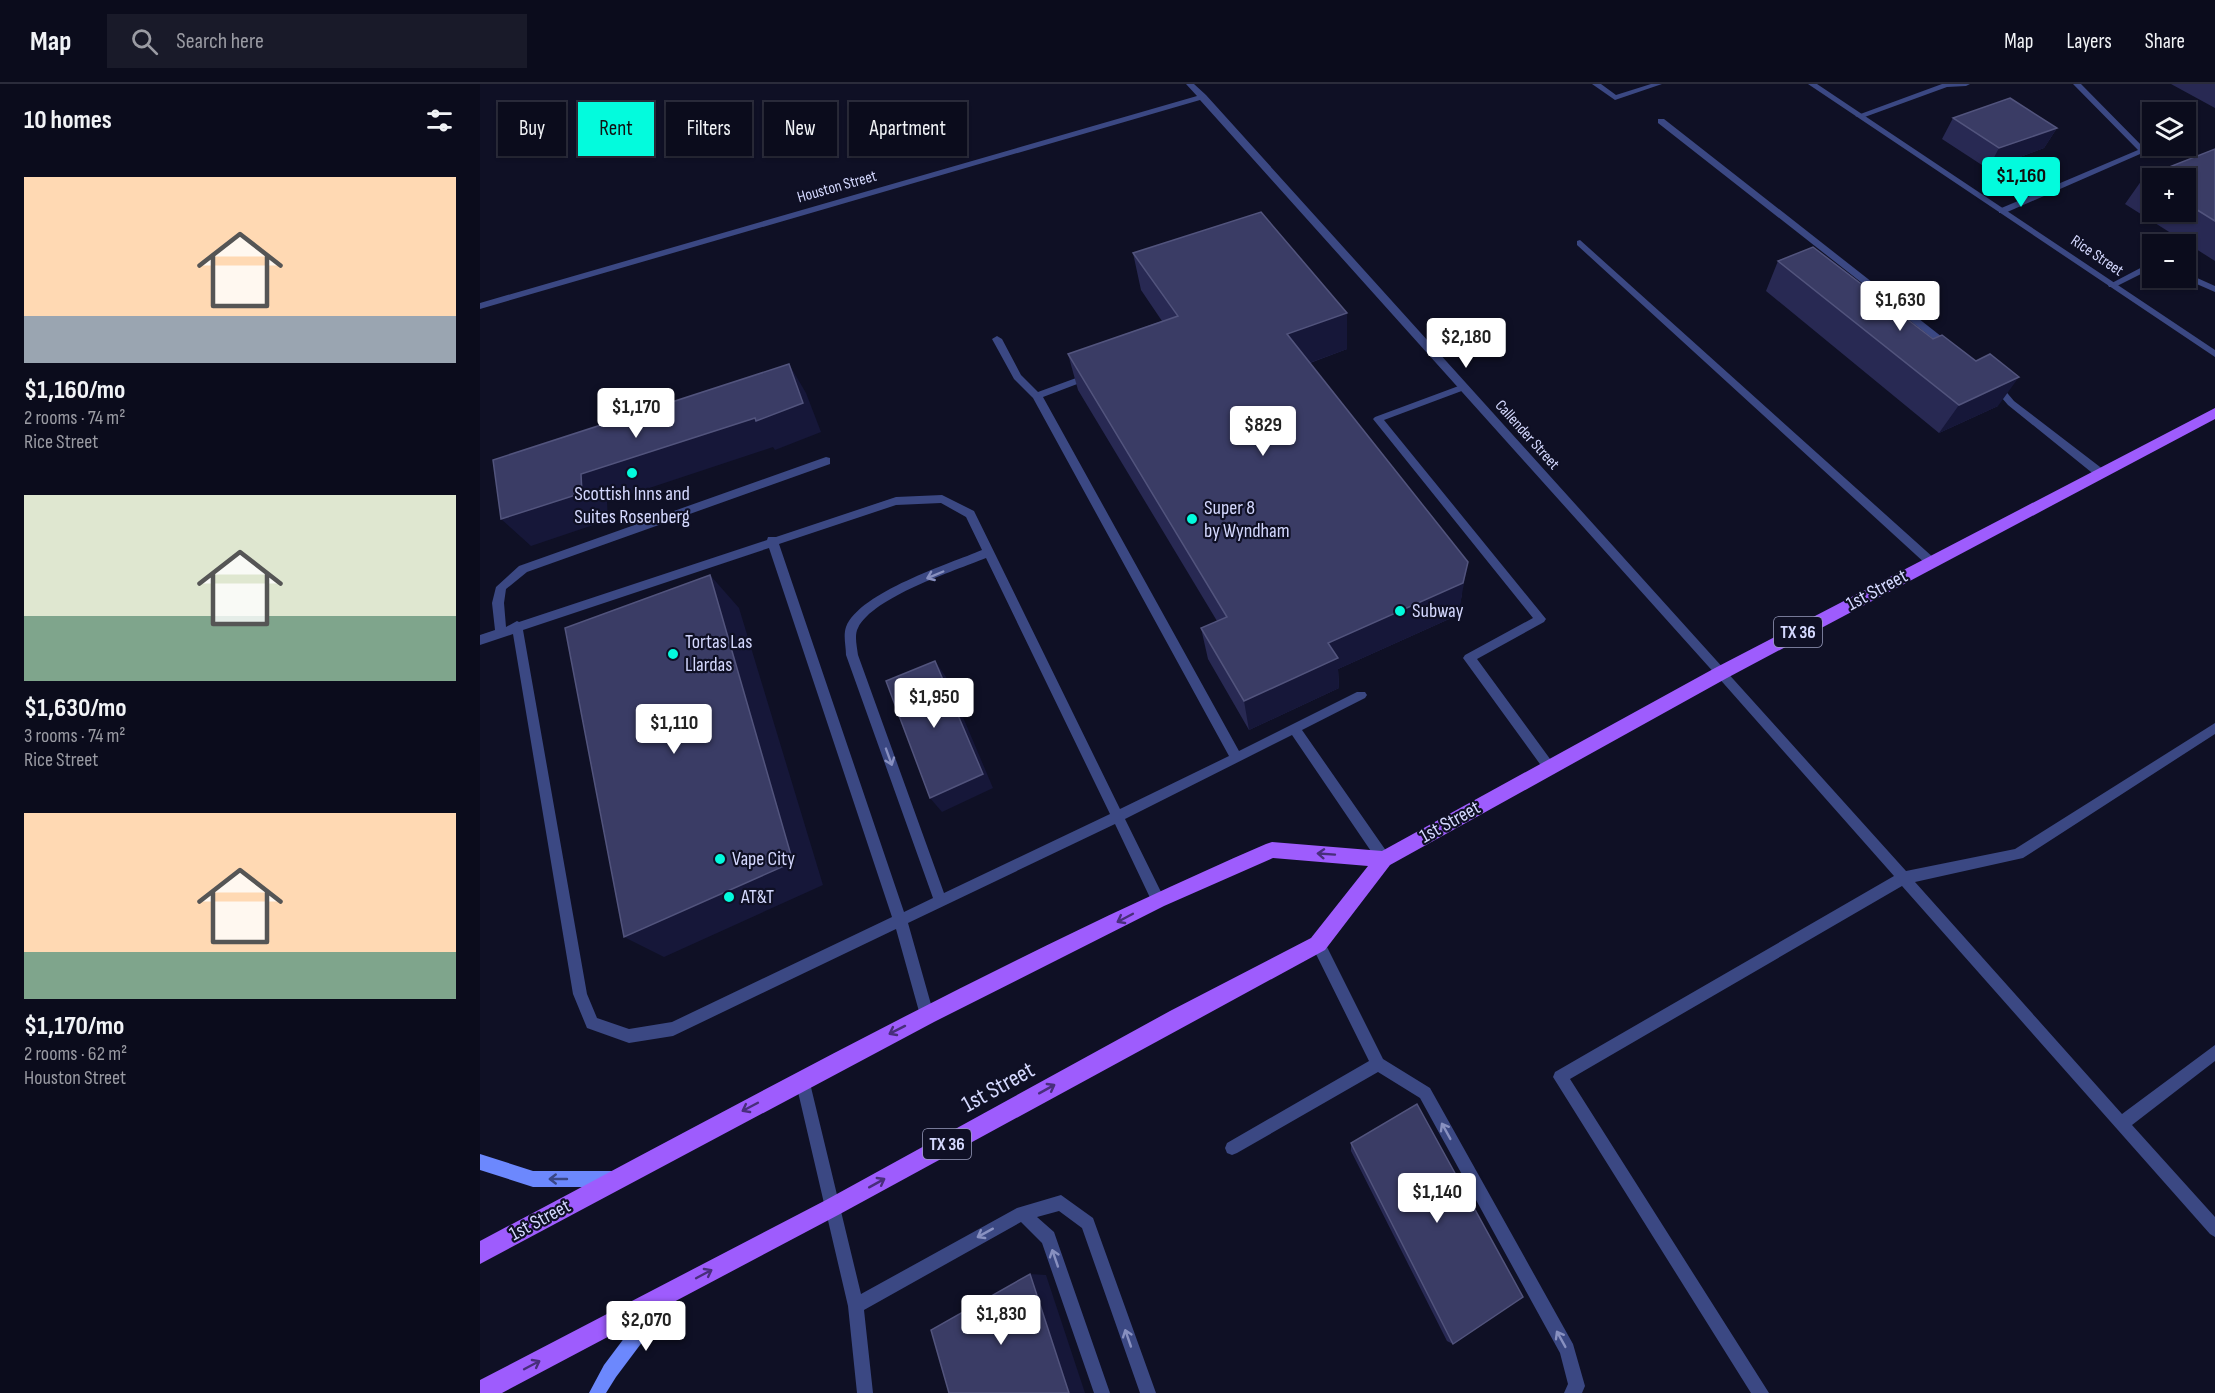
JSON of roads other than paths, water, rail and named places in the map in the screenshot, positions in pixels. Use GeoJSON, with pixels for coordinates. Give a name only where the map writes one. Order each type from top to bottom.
{"type":"FeatureCollection","features":[{"type":"Feature","properties":{"kind":"main road","name":"1st Street"},"geometry":{"type":"LineString","coordinates":[[480,1392],[833,1207],[1177,1018],[1318,944],[1384,859],[1721,673],[2215,413]]}},
{"type":"Feature","properties":{"kind":"main road","name":"1st Street"},"geometry":{"type":"LineString","coordinates":[[480,1252],[802,1079],[927,1015],[1158,900],[1272,850],[1384,859]]}},
{"type":"Feature","properties":{"kind":"main road"},"geometry":{"type":"LineString","coordinates":[[480,1162],[533,1179],[616,1179]]}},
{"type":"Feature","properties":{"kind":"main road"},"geometry":{"type":"LineString","coordinates":[[597,1393],[610,1371],[669,1293]]}},
{"type":"Feature","properties":{"kind":"street","name":"Callender Street"},"geometry":{"type":"LineString","coordinates":[[1190,84],[1721,673],[2215,1229]]}},
{"type":"Feature","properties":{"kind":"street"},"geometry":{"type":"LineString","coordinates":[[1596,84],[1615,98],[1658,84]]}},
{"type":"Feature","properties":{"kind":"street","name":"Rice Street"},"geometry":{"type":"LineString","coordinates":[[1812,84],[2215,354]]}},
{"type":"Feature","properties":{"kind":"street"},"geometry":{"type":"LineString","coordinates":[[1859,116],[1946,85],[1966,84]]}},
{"type":"Feature","properties":{"kind":"street"},"geometry":{"type":"LineString","coordinates":[[2002,211],[2143,151],[2077,84]]}},
{"type":"Feature","properties":{"kind":"street","name":"Houston Street"},"geometry":{"type":"LineString","coordinates":[[480,306],[1203,98]]}},
{"type":"Feature","properties":{"kind":"street"},"geometry":{"type":"LineString","coordinates":[[1661,121],[1956,352]]}},
{"type":"Feature","properties":{"kind":"street"},"geometry":{"type":"LineString","coordinates":[[1580,243],[1931,562]]}},
{"type":"Feature","properties":{"kind":"street"},"geometry":{"type":"LineString","coordinates":[[2112,285],[2142,270]]}},
{"type":"Feature","properties":{"kind":"street"},"geometry":{"type":"LineString","coordinates":[[2196,280],[2215,289]]}},
{"type":"Feature","properties":{"kind":"street"},"geometry":{"type":"LineString","coordinates":[[997,339],[1017,377],[1037,396],[1236,756]]}},
{"type":"Feature","properties":{"kind":"street"},"geometry":{"type":"LineString","coordinates":[[1037,396],[1102,372]]}},
{"type":"Feature","properties":{"kind":"street"},"geometry":{"type":"LineString","coordinates":[[1983,374],[2011,403],[2100,473]]}},
{"type":"Feature","properties":{"kind":"street"},"geometry":{"type":"LineString","coordinates":[[1464,387],[1378,419],[1540,619],[1469,658],[1549,767]]}},
{"type":"Feature","properties":{"kind":"street"},"geometry":{"type":"LineString","coordinates":[[501,632],[498,603],[501,587],[524,569],[826,461]]}},
{"type":"Feature","properties":{"kind":"street"},"geometry":{"type":"LineString","coordinates":[[480,640],[772,540],[896,501],[942,499],[970,514],[1158,900]]}},
{"type":"Feature","properties":{"kind":"street"},"geometry":{"type":"LineString","coordinates":[[772,540],[900,920],[927,1015]]}},
{"type":"Feature","properties":{"kind":"street"},"geometry":{"type":"LineString","coordinates":[[941,901],[852,654],[851,628],[864,609],[888,595],[989,552]]}},
{"type":"Feature","properties":{"kind":"street"},"geometry":{"type":"LineString","coordinates":[[517,626],[580,994],[592,1023],[628,1036],[673,1029],[1118,816],[1360,695]]}},
{"type":"Feature","properties":{"kind":"street"},"geometry":{"type":"LineString","coordinates":[[1761,1393],[1560,1077],[1903,878],[2018,854],[2215,728]]}},
{"type":"Feature","properties":{"kind":"street"},"geometry":{"type":"LineString","coordinates":[[1294,729],[1384,859]]}},
{"type":"Feature","properties":{"kind":"street"},"geometry":{"type":"LineString","coordinates":[[1318,944],[1378,1064],[1425,1093],[1567,1350],[1576,1386],[1572,1393]]}},
{"type":"Feature","properties":{"kind":"street"},"geometry":{"type":"LineString","coordinates":[[2121,1124],[2215,1052]]}},
{"type":"Feature","properties":{"kind":"street"},"geometry":{"type":"LineString","coordinates":[[1232,1148],[1378,1064]]}},
{"type":"Feature","properties":{"kind":"street"},"geometry":{"type":"LineString","coordinates":[[802,1079],[856,1306],[865,1393]]}},
{"type":"Feature","properties":{"kind":"street"},"geometry":{"type":"LineString","coordinates":[[856,1306],[1022,1213],[1061,1203],[1088,1223],[1148,1393]]}},
{"type":"Feature","properties":{"kind":"street"},"geometry":{"type":"LineString","coordinates":[[1022,1213],[1048,1238],[1102,1393]]}},
{"type":"Feature","properties":{"kind":"place","name":"Scottish Inns and Suites Rosenberg"},"geometry":{"type":"Point","coordinates":[632,473]}},
{"type":"Feature","properties":{"kind":"place","name":"Super 8 by Wyndham"},"geometry":{"type":"Point","coordinates":[1192,519]}},
{"type":"Feature","properties":{"kind":"place","name":"Subway"},"geometry":{"type":"Point","coordinates":[1400,611]}},
{"type":"Feature","properties":{"kind":"place","name":"Tortas Las Llardas"},"geometry":{"type":"Point","coordinates":[673,654]}},
{"type":"Feature","properties":{"kind":"place","name":"Vape City"},"geometry":{"type":"Point","coordinates":[720,859]}},
{"type":"Feature","properties":{"kind":"place","name":"AT&T"},"geometry":{"type":"Point","coordinates":[729,897]}}]}
